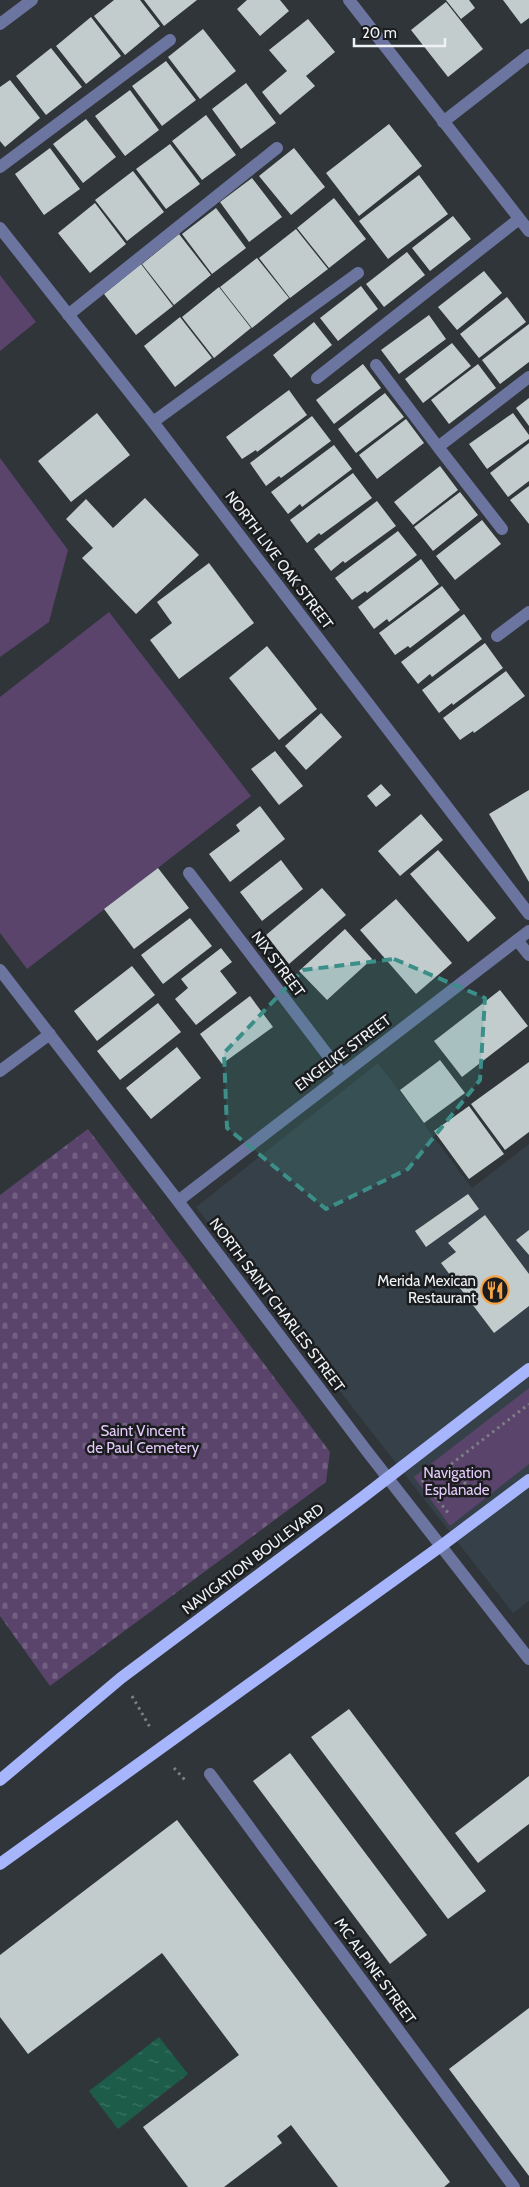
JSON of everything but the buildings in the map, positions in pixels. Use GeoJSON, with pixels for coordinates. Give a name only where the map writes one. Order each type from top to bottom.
{"type":"FeatureCollection","features":[{"type":"Feature","properties":{"kind":"main road","name":"NAVIGATION BOULEVARD"},"geometry":{"type":"LineString","coordinates":[[0,1780],[121,1678],[388,1478],[529,1369]]}},
{"type":"Feature","properties":{"kind":"main road"},"geometry":{"type":"LineString","coordinates":[[0,1864],[441,1546],[529,1480]]}},
{"type":"Feature","properties":{"kind":"street"},"geometry":{"type":"LineString","coordinates":[[0,24],[32,0]]}},
{"type":"Feature","properties":{"kind":"street"},"geometry":{"type":"LineString","coordinates":[[349,0],[529,231]]}},
{"type":"Feature","properties":{"kind":"street"},"geometry":{"type":"LineString","coordinates":[[0,167],[170,40]]}},
{"type":"Feature","properties":{"kind":"street"},"geometry":{"type":"LineString","coordinates":[[443,122],[529,55]]}},
{"type":"Feature","properties":{"kind":"street"},"geometry":{"type":"LineString","coordinates":[[68,315],[277,148]]}},
{"type":"Feature","properties":{"kind":"street"},"geometry":{"type":"LineString","coordinates":[[318,378],[519,219]]}},
{"type":"Feature","properties":{"kind":"street","name":"NORTH LIVE OAK STREET"},"geometry":{"type":"LineString","coordinates":[[0,228],[153,422],[529,914]]}},
{"type":"Feature","properties":{"kind":"street"},"geometry":{"type":"LineString","coordinates":[[153,422],[358,273]]}},
{"type":"Feature","properties":{"kind":"street"},"geometry":{"type":"LineString","coordinates":[[376,365],[502,529]]}},
{"type":"Feature","properties":{"kind":"street"},"geometry":{"type":"LineString","coordinates":[[438,447],[529,377]]}},
{"type":"Feature","properties":{"kind":"street"},"geometry":{"type":"LineString","coordinates":[[497,636],[529,612]]}},
{"type":"Feature","properties":{"kind":"street","name":"NIX STREET"},"geometry":{"type":"LineString","coordinates":[[188,873],[342,1074]]}},
{"type":"Feature","properties":{"kind":"street","name":"ENGELKE STREET"},"geometry":{"type":"LineString","coordinates":[[178,1200],[529,931]]}},
{"type":"Feature","properties":{"kind":"street"},"geometry":{"type":"LineString","coordinates":[[518,940],[529,955]]}},
{"type":"Feature","properties":{"kind":"street","name":"NORTH SAINT CHARLES STREET"},"geometry":{"type":"LineString","coordinates":[[0,970],[178,1200],[388,1478],[529,1659]]}},
{"type":"Feature","properties":{"kind":"street"},"geometry":{"type":"LineString","coordinates":[[0,1071],[50,1034]]}},
{"type":"Feature","properties":{"kind":"street","name":"MC ALPINE STREET"},"geometry":{"type":"LineString","coordinates":[[210,1774],[514,2187]]}},
{"type":"Feature","properties":{"kind":"path"},"geometry":{"type":"LineString","coordinates":[[482,1489],[475,1495],[450,1465],[529,1404]]}},
{"type":"Feature","properties":{"kind":"path"},"geometry":{"type":"LineString","coordinates":[[418,1476],[452,1519]]}},
{"type":"Feature","properties":{"kind":"path"},"geometry":{"type":"LineString","coordinates":[[435,1498],[460,1477]]}},
{"type":"Feature","properties":{"kind":"path"},"geometry":{"type":"LineString","coordinates":[[131,1694],[154,1734]]}},
{"type":"Feature","properties":{"kind":"path"},"geometry":{"type":"LineString","coordinates":[[174,1768],[185,1780]]}},
{"type":"Feature","properties":{"kind":"highlighted area"},"geometry":{"type":"Polygon","coordinates":[[[394,959],[485,998],[480,1080],[408,1169],[326,1209],[227,1128],[224,1053],[303,970],[394,959]]]}},
{"type":"Feature","properties":{"kind":"shaded area"},"geometry":{"type":"Polygon","coordinates":[[[378,1063],[472,1188],[529,1144],[529,1601],[513,1613],[196,1207],[378,1063]]]}},
{"type":"Feature","properties":{"kind":"green space"},"geometry":{"type":"Polygon","coordinates":[[[0,275],[36,322],[0,351],[0,275]]]}},
{"type":"Feature","properties":{"kind":"green space"},"geometry":{"type":"Polygon","coordinates":[[[0,458],[68,550],[49,622],[0,657],[0,458]]]}},
{"type":"Feature","properties":{"kind":"green space"},"geometry":{"type":"Polygon","coordinates":[[[109,612],[251,796],[27,969],[0,933],[0,697],[109,612]]]}},
{"type":"Feature","properties":{"kind":"green space","name":"Saint Vincent de Paul Cemetery"},"geometry":{"type":"Polygon","coordinates":[[[88,1129],[330,1452],[326,1482],[50,1686],[0,1616],[0,1195],[88,1129]]]}},
{"type":"Feature","properties":{"kind":"green space","name":"Navigation Esplanade"},"geometry":{"type":"Polygon","coordinates":[[[529,1388],[529,1464],[450,1526],[414,1477],[529,1388]]]}},
{"type":"Feature","properties":{"kind":"water"},"geometry":{"type":"Polygon","coordinates":[[[159,2037],[188,2074],[118,2129],[89,2091],[159,2037]]]}},
{"type":"Feature","properties":{"kind":"place","name":"Merida Mexican Restaurant"},"geometry":{"type":"Point","coordinates":[495,1290]}}]}
